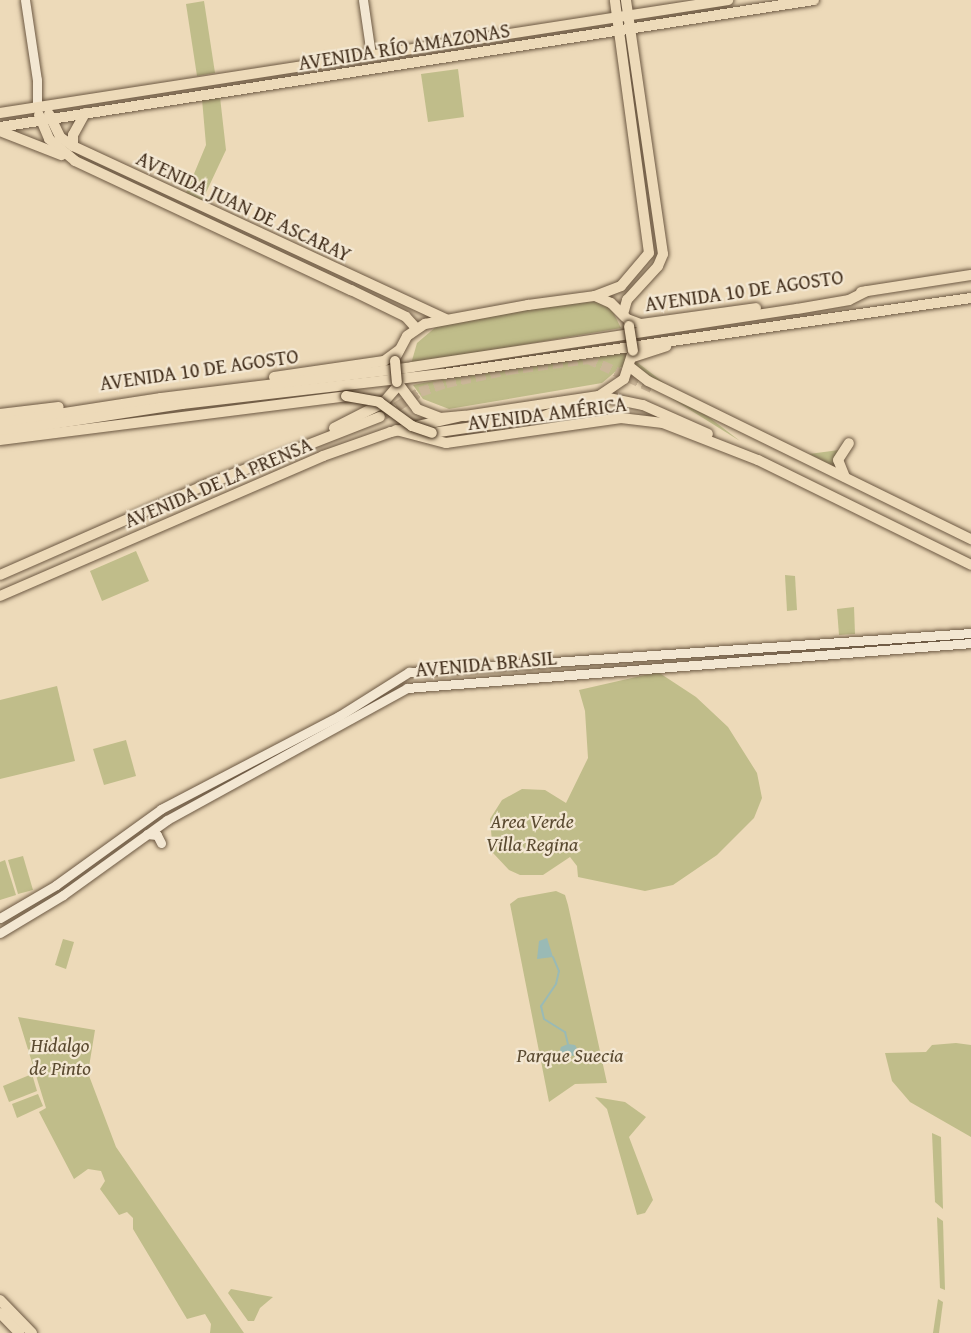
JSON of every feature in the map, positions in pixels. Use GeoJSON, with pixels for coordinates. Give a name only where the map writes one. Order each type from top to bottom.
{"type":"FeatureCollection","features":[{"type":"Feature","properties":{"kind":"main road"},"geometry":{"type":"LineString","coordinates":[[615,0],[650,253],[621,286],[595,296],[446,319],[416,328],[397,356],[397,384],[417,409],[435,417],[457,417],[599,396],[620,384],[632,358]]}},
{"type":"Feature","properties":{"kind":"main road"},"geometry":{"type":"LineString","coordinates":[[626,0],[663,254],[658,266],[627,300],[626,320]]}},
{"type":"Feature","properties":{"kind":"main road","name":"AVENIDA RÍO AMAZONAS"},"geometry":{"type":"LineString","coordinates":[[0,113],[728,0]]}},
{"type":"Feature","properties":{"kind":"main road","name":"AVENIDA RÍO AMAZONAS"},"geometry":{"type":"LineString","coordinates":[[0,129],[45,120],[373,71],[630,27],[813,0]]}},
{"type":"Feature","properties":{"kind":"main road","name":"AVENIDA JUAN DE ASCARAY"},"geometry":{"type":"LineString","coordinates":[[42,106],[49,139],[75,161],[351,290],[406,317],[416,328]]}},
{"type":"Feature","properties":{"kind":"main road"},"geometry":{"type":"LineString","coordinates":[[73,146],[73,135],[85,114]]}},
{"type":"Feature","properties":{"kind":"main road","name":"AVENIDA JUAN DE ASCARAY"},"geometry":{"type":"LineString","coordinates":[[45,120],[60,137],[73,146],[446,319]]}},
{"type":"Feature","properties":{"kind":"main road"},"geometry":{"type":"LineString","coordinates":[[0,129],[75,161]]}},
{"type":"Feature","properties":{"kind":"main road","name":"AVENIDA 10 DE AGOSTO"},"geometry":{"type":"LineString","coordinates":[[626,320],[641,324],[971,275]]}},
{"type":"Feature","properties":{"kind":"main road","name":"AVENIDA 10 DE AGOSTO"},"geometry":{"type":"LineString","coordinates":[[0,423],[161,398],[412,368],[785,311],[849,300],[867,291]]}},
{"type":"Feature","properties":{"kind":"main road","name":"AVENIDA 10 DE AGOSTO"},"geometry":{"type":"LineString","coordinates":[[595,296],[611,303],[626,320],[632,358],[690,341],[846,320],[867,312]]}},
{"type":"Feature","properties":{"kind":"main road","name":"AVENIDA 10 DE AGOSTO"},"geometry":{"type":"LineString","coordinates":[[0,432],[182,404],[443,374],[971,298]]}},
{"type":"Feature","properties":{"kind":"main road","name":"AVENIDA 10 DE AGOSTO"},"geometry":{"type":"LineString","coordinates":[[0,414],[384,361],[397,356]]}},
{"type":"Feature","properties":{"kind":"main road","name":"AVENIDA AMÉRICA"},"geometry":{"type":"LineString","coordinates":[[632,358],[648,381],[971,539]]}},
{"type":"Feature","properties":{"kind":"main road","name":"AVENIDA DE LA PRENSA"},"geometry":{"type":"LineString","coordinates":[[0,575],[368,412],[390,398],[397,384]]}},
{"type":"Feature","properties":{"kind":"main road"},"geometry":{"type":"LineString","coordinates":[[0,440],[217,410],[345,396],[379,402],[412,426],[432,433],[542,417],[582,400]]}},
{"type":"Feature","properties":{"kind":"main road","name":"AVENIDA AMÉRICA"},"geometry":{"type":"LineString","coordinates":[[599,396],[643,405],[701,430],[734,451]]}},
{"type":"Feature","properties":{"kind":"main road"},"geometry":{"type":"LineString","coordinates":[[182,404],[217,410]]}},
{"type":"Feature","properties":{"kind":"main road","name":"AVENIDA DE LA PRENSA"},"geometry":{"type":"LineString","coordinates":[[213,482],[380,417]]}},
{"type":"Feature","properties":{"kind":"main road","name":"AVENIDA DE LA PRENSA"},"geometry":{"type":"LineString","coordinates":[[0,596],[323,456],[396,430],[457,417]]}},
{"type":"Feature","properties":{"kind":"main road","name":"AVENIDA AMÉRICA"},"geometry":{"type":"LineString","coordinates":[[396,430],[446,443],[621,418],[663,423],[734,451],[971,565]]}},
{"type":"Feature","properties":{"kind":"main road","name":"AVENIDA AMÉRICA"},"geometry":{"type":"LineString","coordinates":[[725,423],[770,446],[793,452]]}},
{"type":"Feature","properties":{"kind":"main road"},"geometry":{"type":"LineString","coordinates":[[845,477],[838,460],[849,443]]}},
{"type":"Feature","properties":{"kind":"main road"},"geometry":{"type":"LineString","coordinates":[[0,1300],[13,1309],[32,1333]]}},
{"type":"Feature","properties":{"kind":"main road"},"geometry":{"type":"LineString","coordinates":[[0,1313],[20,1333]]}},
{"type":"Feature","properties":{"kind":"street"},"geometry":{"type":"LineString","coordinates":[[25,0],[42,106]]}},
{"type":"Feature","properties":{"kind":"street"},"geometry":{"type":"LineString","coordinates":[[363,0],[371,55]]}},
{"type":"Feature","properties":{"kind":"street","name":"AVENIDA BRASIL"},"geometry":{"type":"LineString","coordinates":[[0,918],[56,885],[161,809],[339,716],[409,672],[971,633]]}},
{"type":"Feature","properties":{"kind":"street","name":"AVENIDA BRASIL"},"geometry":{"type":"LineString","coordinates":[[0,933],[63,894],[147,834],[407,688],[971,643]]}},
{"type":"Feature","properties":{"kind":"street"},"geometry":{"type":"LineString","coordinates":[[147,834],[157,835],[161,843]]}},
{"type":"Feature","properties":{"kind":"green space"},"geometry":{"type":"Polygon","coordinates":[[[204,1],[215,73],[197,76],[186,4],[204,1]]]}},
{"type":"Feature","properties":{"kind":"green space"},"geometry":{"type":"Polygon","coordinates":[[[458,69],[464,117],[428,122],[421,74],[458,69]]]}},
{"type":"Feature","properties":{"kind":"green space"},"geometry":{"type":"Polygon","coordinates":[[[220,97],[226,150],[202,201],[186,193],[206,145],[202,99],[220,97]]]}},
{"type":"Feature","properties":{"kind":"green space"},"geometry":{"type":"Polygon","coordinates":[[[583,300],[598,302],[612,310],[621,328],[411,364],[417,343],[437,326],[583,300]]]}},
{"type":"Feature","properties":{"kind":"green space"},"geometry":{"type":"Polygon","coordinates":[[[625,353],[740,441],[621,367],[602,383],[449,409],[423,399],[413,385],[527,363],[625,353]]]}},
{"type":"Feature","properties":{"kind":"green space"},"geometry":{"type":"Polygon","coordinates":[[[839,450],[836,467],[809,454],[839,450]]]}},
{"type":"Feature","properties":{"kind":"green space"},"geometry":{"type":"Polygon","coordinates":[[[136,551],[149,581],[102,601],[90,571],[136,551]]]}},
{"type":"Feature","properties":{"kind":"green space"},"geometry":{"type":"Polygon","coordinates":[[[785,575],[795,576],[797,610],[787,611],[785,575]]]}},
{"type":"Feature","properties":{"kind":"green space"},"geometry":{"type":"Polygon","coordinates":[[[854,607],[855,634],[839,635],[837,609],[854,607]]]}},
{"type":"Feature","properties":{"kind":"green space","name":"Area Verde Villa Regina"},"geometry":{"type":"Polygon","coordinates":[[[658,672],[696,697],[728,727],[757,773],[762,798],[754,818],[717,855],[673,885],[645,891],[578,877],[577,866],[570,857],[543,875],[520,875],[509,870],[493,853],[490,819],[502,800],[522,789],[545,790],[566,803],[588,758],[585,711],[579,690],[658,672]]]}},
{"type":"Feature","properties":{"kind":"green space"},"geometry":{"type":"Polygon","coordinates":[[[57,686],[75,761],[0,779],[0,700],[57,686]]]}},
{"type":"Feature","properties":{"kind":"green space"},"geometry":{"type":"Polygon","coordinates":[[[126,740],[136,776],[104,785],[93,749],[126,740]]]}},
{"type":"Feature","properties":{"kind":"green space"},"geometry":{"type":"Polygon","coordinates":[[[23,856],[33,890],[18,894],[8,860],[23,856]]]}},
{"type":"Feature","properties":{"kind":"green space"},"geometry":{"type":"Polygon","coordinates":[[[5,860],[16,895],[0,900],[0,862],[5,860]]]}},
{"type":"Feature","properties":{"kind":"green space","name":"Parque Suecia"},"geometry":{"type":"Polygon","coordinates":[[[556,891],[565,895],[568,905],[607,1083],[575,1084],[549,1102],[510,904],[518,898],[556,891]]]}},
{"type":"Feature","properties":{"kind":"green space"},"geometry":{"type":"Polygon","coordinates":[[[63,939],[74,942],[66,969],[55,965],[63,939]]]}},
{"type":"Feature","properties":{"kind":"green space","name":"Hidalgo de Pinto"},"geometry":{"type":"Polygon","coordinates":[[[18,1017],[95,1030],[88,1073],[116,1147],[244,1333],[210,1333],[211,1324],[205,1314],[187,1319],[133,1229],[133,1218],[127,1212],[119,1215],[100,1189],[105,1181],[101,1171],[88,1169],[74,1179],[39,1112],[46,1108],[18,1017]]]}},
{"type":"Feature","properties":{"kind":"green space"},"geometry":{"type":"Polygon","coordinates":[[[956,1043],[971,1045],[971,1137],[910,1102],[892,1081],[885,1053],[926,1052],[932,1045],[956,1043]]]}},
{"type":"Feature","properties":{"kind":"green space"},"geometry":{"type":"Polygon","coordinates":[[[32,1074],[37,1091],[9,1102],[3,1086],[32,1074]]]}},
{"type":"Feature","properties":{"kind":"green space"},"geometry":{"type":"Polygon","coordinates":[[[38,1094],[43,1106],[17,1118],[12,1104],[38,1094]]]}},
{"type":"Feature","properties":{"kind":"green space"},"geometry":{"type":"Polygon","coordinates":[[[595,1097],[625,1102],[646,1117],[629,1137],[653,1200],[645,1213],[637,1215],[607,1109],[595,1097]]]}},
{"type":"Feature","properties":{"kind":"green space"},"geometry":{"type":"Polygon","coordinates":[[[932,1133],[941,1137],[943,1209],[935,1202],[932,1133]]]}},
{"type":"Feature","properties":{"kind":"green space"},"geometry":{"type":"Polygon","coordinates":[[[937,1217],[943,1221],[945,1290],[940,1288],[937,1217]]]}},
{"type":"Feature","properties":{"kind":"green space"},"geometry":{"type":"Polygon","coordinates":[[[231,1289],[273,1297],[260,1308],[254,1321],[248,1321],[228,1293],[231,1289]]]}},
{"type":"Feature","properties":{"kind":"green space"},"geometry":{"type":"Polygon","coordinates":[[[938,1299],[943,1302],[939,1333],[933,1333],[938,1299]]]}},
{"type":"Feature","properties":{"kind":"water"},"geometry":{"type":"Polygon","coordinates":[[[547,938],[553,957],[537,959],[539,941],[547,938]]]}},
{"type":"Feature","properties":{"kind":"water"},"geometry":{"type":"Polygon","coordinates":[[[568,1044],[575,1045],[581,1055],[558,1057],[561,1047],[568,1044]]]}},
{"type":"Feature","properties":{"kind":"waterway"},"geometry":{"type":"LineString","coordinates":[[553,957],[559,971],[556,984],[541,1006],[544,1019],[565,1032],[568,1044]]}},
{"type":"Feature","properties":{"kind":"tunnel"},"geometry":{"type":"LineString","coordinates":[[384,415],[420,392],[446,383],[508,370],[588,359],[654,389]]}}]}
